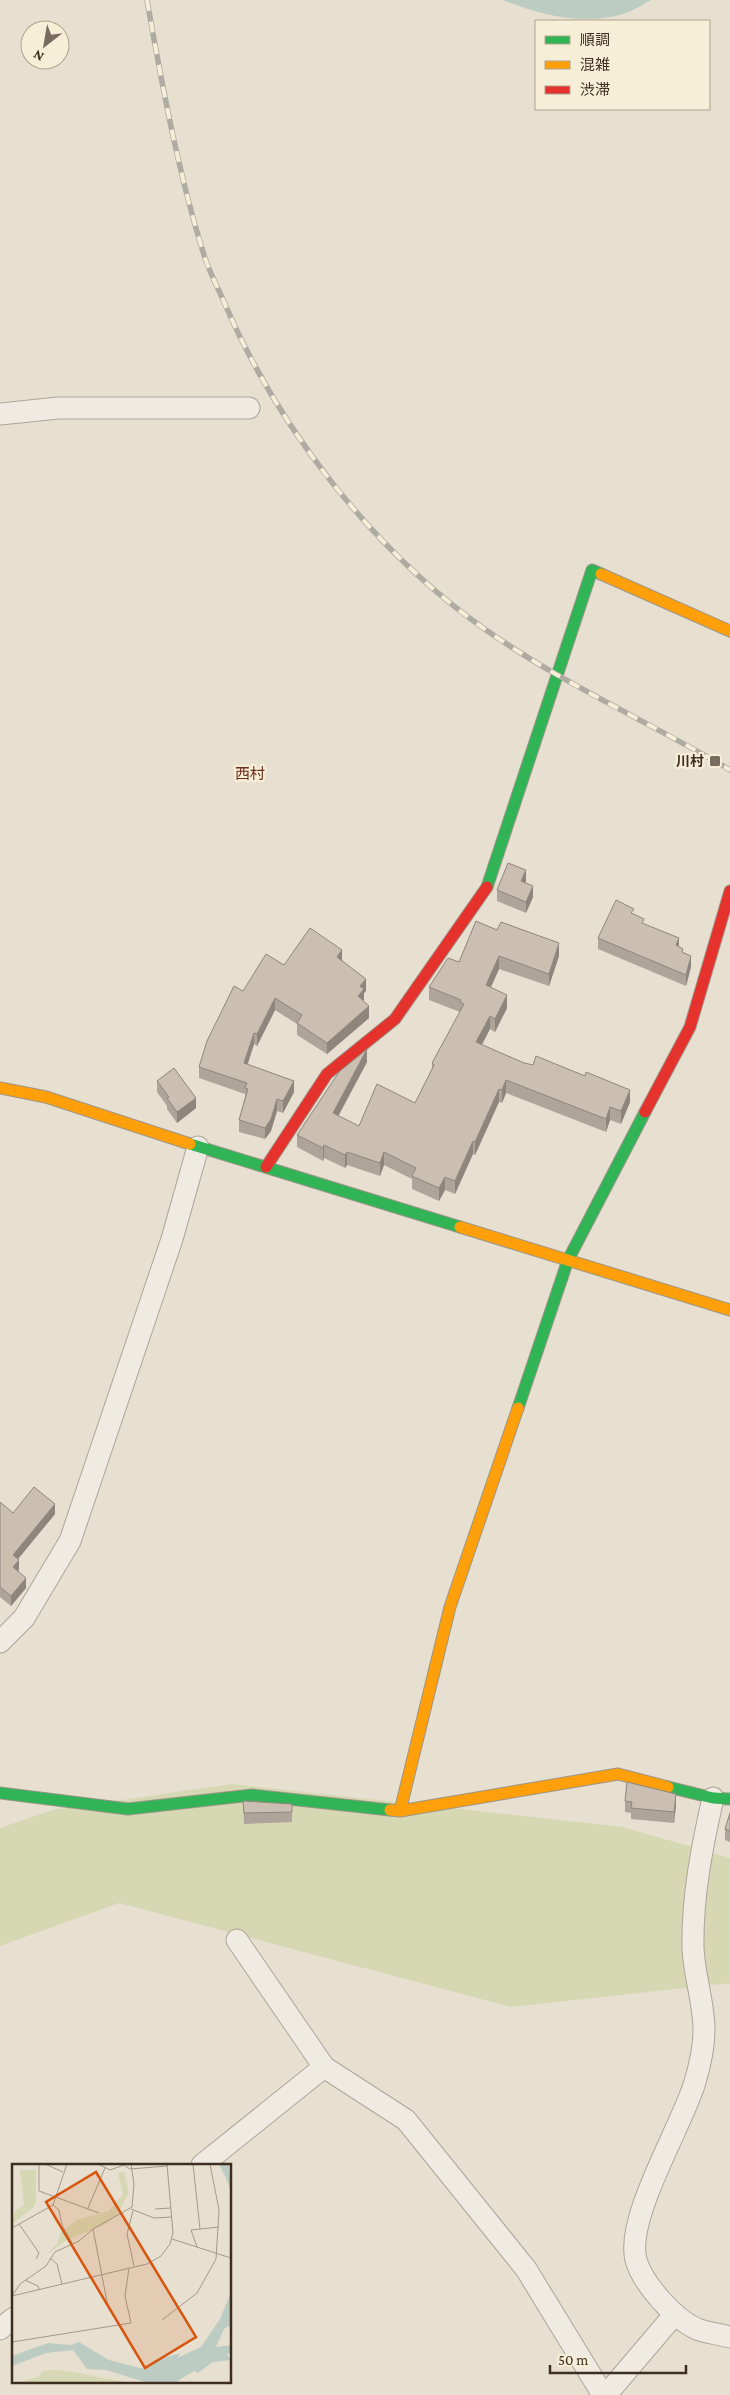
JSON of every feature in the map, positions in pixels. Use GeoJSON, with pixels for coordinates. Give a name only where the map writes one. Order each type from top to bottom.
{"type":"FeatureCollection","features":[{"type":"Feature","properties":{"kind":"street"},"geometry":{"type":"LineString","coordinates":[[0,414],[58,408],[249,408]]}},
{"type":"Feature","properties":{"kind":"street"},"geometry":{"type":"LineString","coordinates":[[266,1167],[327,1074],[395,1020],[486,888],[558,677],[592,570],[730,631]]}},
{"type":"Feature","properties":{"kind":"street"},"geometry":{"type":"LineString","coordinates":[[400,1811],[450,1606],[568,1260],[690,1027],[730,891]]}},
{"type":"Feature","properties":{"kind":"street"},"geometry":{"type":"LineString","coordinates":[[0,1088],[46,1098],[198,1147],[730,1310]]}},
{"type":"Feature","properties":{"kind":"street"},"geometry":{"type":"LineString","coordinates":[[0,1642],[24,1618],[70,1541],[172,1239],[198,1147]]}},
{"type":"Feature","properties":{"kind":"street"},"geometry":{"type":"LineString","coordinates":[[0,1792],[128,1809],[252,1795],[400,1811],[618,1774],[722,1799],[696,1877],[693,1948],[704,2028],[702,2055],[694,2084],[643,2206],[635,2232],[635,2258],[642,2274],[674,2315],[698,2329],[730,2337]]}},
{"type":"Feature","properties":{"kind":"street"},"geometry":{"type":"LineString","coordinates":[[237,1940],[324,2067],[406,2120],[526,2270],[604,2395],[674,2315]]}},
{"type":"Feature","properties":{"kind":"street"},"geometry":{"type":"LineString","coordinates":[[203,2164],[324,2067]]}},
{"type":"Feature","properties":{"kind":"street"},"geometry":{"type":"LineString","coordinates":[[0,2329],[12,2320]]}},
{"type":"Feature","properties":{"kind":"green space"},"geometry":{"type":"Polygon","coordinates":[[[232,1784],[623,1827],[730,1858],[730,1983],[511,2007],[119,1903],[0,1946],[0,1828],[53,1810],[232,1784]]]}},
{"type":"Feature","properties":{"kind":"shaded area"},"geometry":{"type":"Polygon","coordinates":[[[503,0],[651,0],[620,15],[605,18],[576,19],[546,14],[503,0]]]}},
{"type":"Feature","properties":{"kind":"building"},"geometry":{"type":"Polygon","coordinates":[[[508,863],[526,870],[521,881],[533,886],[526,902],[497,890],[508,863]]]}},
{"type":"Feature","properties":{"kind":"building"},"geometry":{"type":"Polygon","coordinates":[[[616,900],[634,909],[631,913],[644,919],[642,923],[679,938],[676,945],[683,949],[682,952],[691,956],[686,975],[598,938],[616,900]]]}},
{"type":"Feature","properties":{"kind":"building"},"geometry":{"type":"Polygon","coordinates":[[[476,921],[497,930],[501,922],[559,943],[549,974],[499,956],[486,985],[507,995],[495,1019],[490,1016],[476,1042],[524,1063],[533,1065],[536,1056],[585,1076],[586,1072],[630,1090],[621,1111],[610,1107],[606,1119],[506,1080],[502,1090],[499,1089],[455,1181],[445,1177],[439,1188],[412,1176],[416,1168],[384,1152],[380,1163],[347,1152],[345,1155],[324,1145],[323,1148],[297,1135],[339,1072],[367,1049],[333,1113],[359,1126],[377,1084],[415,1103],[434,1065],[432,1063],[464,1004],[460,1002],[461,1000],[429,987],[448,958],[459,962],[476,921]]]}},
{"type":"Feature","properties":{"kind":"building"},"geometry":{"type":"Polygon","coordinates":[[[310,928],[342,950],[337,957],[366,979],[360,986],[364,989],[358,996],[369,1006],[327,1043],[297,1023],[302,1015],[275,998],[257,1034],[254,1033],[244,1063],[294,1081],[283,1101],[277,1099],[271,1119],[265,1128],[239,1120],[248,1089],[245,1088],[247,1083],[199,1067],[207,1041],[234,986],[243,991],[266,954],[284,965],[310,928]]]}},
{"type":"Feature","properties":{"kind":"building"},"geometry":{"type":"Polygon","coordinates":[[[174,1068],[196,1098],[177,1112],[157,1081],[174,1068]]]}},
{"type":"Feature","properties":{"kind":"building"},"geometry":{"type":"Polygon","coordinates":[[[34,1487],[55,1504],[13,1555],[19,1560],[13,1567],[26,1578],[11,1596],[0,1587],[0,1502],[13,1513],[34,1487]]]}},
{"type":"Feature","properties":{"kind":"building"},"geometry":{"type":"Polygon","coordinates":[[[627,1782],[676,1794],[674,1812],[631,1808],[632,1802],[625,1801],[627,1782]]]}},
{"type":"Feature","properties":{"kind":"building"},"geometry":{"type":"Polygon","coordinates":[[[243,1801],[292,1804],[292,1812],[244,1813],[243,1801]]]}},
{"type":"Feature","properties":{"kind":"building"},"geometry":{"type":"Polygon","coordinates":[[[730,1813],[730,1831],[725,1829],[730,1813]]]}},
{"type":"Feature","properties":{"kind":"railway"},"geometry":{"type":"LineString","coordinates":[[147,0],[178,160],[208,267],[246,349],[272,395],[301,440],[333,484],[368,525],[405,563],[486,630],[545,668],[730,770]]}},
{"type":"Feature","properties":{"kind":"traffic: fast"},"geometry":{"type":"LineString","coordinates":[[487,887],[592,570],[601,574]]}},
{"type":"Feature","properties":{"kind":"traffic: fast"},"geometry":{"type":"LineString","coordinates":[[518,1408],[568,1260],[645,1112]]}},
{"type":"Feature","properties":{"kind":"traffic: fast"},"geometry":{"type":"LineString","coordinates":[[190,1144],[460,1227]]}},
{"type":"Feature","properties":{"kind":"traffic: fast"},"geometry":{"type":"LineString","coordinates":[[668,1787],[713,1798],[730,1799]]}},
{"type":"Feature","properties":{"kind":"traffic: fast"},"geometry":{"type":"LineString","coordinates":[[0,1793],[128,1809],[252,1795],[390,1810]]}},
{"type":"Feature","properties":{"kind":"traffic: slow"},"geometry":{"type":"LineString","coordinates":[[601,574],[730,631]]}},
{"type":"Feature","properties":{"kind":"traffic: slow"},"geometry":{"type":"LineString","coordinates":[[0,1088],[46,1097],[190,1144]]}},
{"type":"Feature","properties":{"kind":"traffic: slow"},"geometry":{"type":"LineString","coordinates":[[460,1227],[730,1310]]}},
{"type":"Feature","properties":{"kind":"traffic: slow"},"geometry":{"type":"LineString","coordinates":[[400,1811],[450,1607],[518,1408]]}},
{"type":"Feature","properties":{"kind":"traffic: slow"},"geometry":{"type":"LineString","coordinates":[[390,1810],[400,1811],[618,1774],[668,1787]]}},
{"type":"Feature","properties":{"kind":"traffic: jam"},"geometry":{"type":"LineString","coordinates":[[266,1167],[327,1074],[395,1019],[487,887]]}},
{"type":"Feature","properties":{"kind":"traffic: jam"},"geometry":{"type":"LineString","coordinates":[[645,1112],[690,1027],[730,891]]}},
{"type":"Feature","properties":{"kind":"place","name":"川村"},"geometry":{"type":"Point","coordinates":[715,761]}},
{"type":"Feature","properties":{"kind":"district","name":"西村"},"geometry":{"type":"Point","coordinates":[250,774]}}]}
